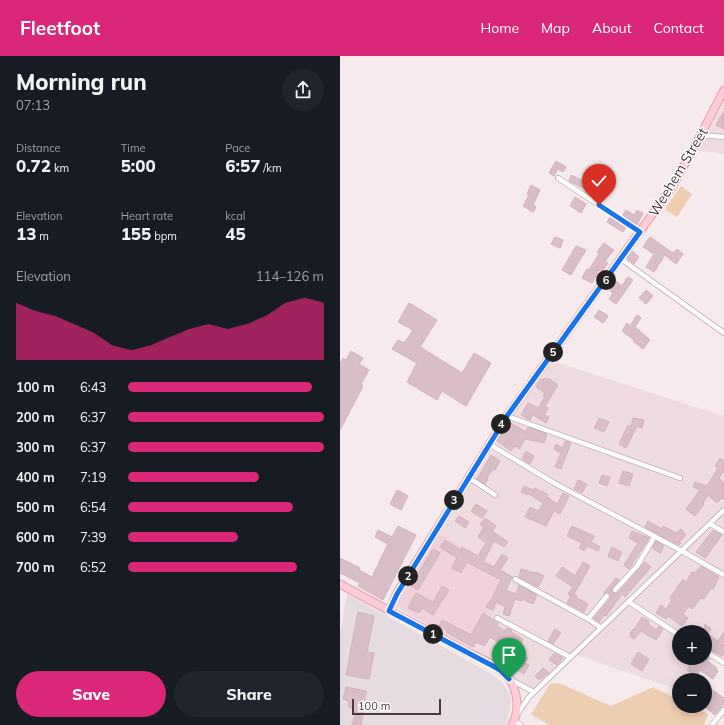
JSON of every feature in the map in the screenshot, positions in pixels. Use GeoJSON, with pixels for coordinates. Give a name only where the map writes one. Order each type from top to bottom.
{"type":"FeatureCollection","features":[{"type":"Feature","properties":{"kind":"street","name":"Weehem Street"},"geometry":{"type":"LineString","coordinates":[[389,611],[397,594],[507,416],[672,187],[702,135],[724,90]]}},
{"type":"Feature","properties":{"kind":"street"},"geometry":{"type":"LineString","coordinates":[[702,135],[724,137]]}},
{"type":"Feature","properties":{"kind":"street"},"geometry":{"type":"LineString","coordinates":[[558,178],[640,232]]}},
{"type":"Feature","properties":{"kind":"street"},"geometry":{"type":"LineString","coordinates":[[621,259],[724,333]]}},
{"type":"Feature","properties":{"kind":"street"},"geometry":{"type":"LineString","coordinates":[[507,416],[680,478]]}},
{"type":"Feature","properties":{"kind":"street"},"geometry":{"type":"LineString","coordinates":[[489,444],[554,483],[682,550],[724,574]]}},
{"type":"Feature","properties":{"kind":"street"},"geometry":{"type":"LineString","coordinates":[[468,478],[495,495]]}},
{"type":"Feature","properties":{"kind":"street"},"geometry":{"type":"LineString","coordinates":[[516,722],[525,701],[600,627],[629,602],[724,510]]}},
{"type":"Feature","properties":{"kind":"street"},"geometry":{"type":"LineString","coordinates":[[710,524],[724,532]]}},
{"type":"Feature","properties":{"kind":"street"},"geometry":{"type":"LineString","coordinates":[[615,590],[637,566],[655,536]]}},
{"type":"Feature","properties":{"kind":"street"},"geometry":{"type":"LineString","coordinates":[[515,579],[588,618],[600,627]]}},
{"type":"Feature","properties":{"kind":"street"},"geometry":{"type":"LineString","coordinates":[[340,584],[500,670],[509,679],[534,692]]}},
{"type":"Feature","properties":{"kind":"street"},"geometry":{"type":"LineString","coordinates":[[588,618],[608,596]]}},
{"type":"Feature","properties":{"kind":"street"},"geometry":{"type":"LineString","coordinates":[[629,602],[672,630]]}},
{"type":"Feature","properties":{"kind":"street"},"geometry":{"type":"LineString","coordinates":[[497,618],[570,657]]}},
{"type":"Feature","properties":{"kind":"street"},"geometry":{"type":"LineString","coordinates":[[712,655],[724,663]]}},
{"type":"Feature","properties":{"kind":"street"},"geometry":{"type":"LineString","coordinates":[[509,679],[517,698],[516,722]]}},
{"type":"Feature","properties":{"kind":"street"},"geometry":{"type":"LineString","coordinates":[[712,725],[724,710]]}},
{"type":"Feature","properties":{"kind":"shaded area"},"geometry":{"type":"Polygon","coordinates":[[[724,101],[724,154],[699,150],[724,101]]]}},
{"type":"Feature","properties":{"kind":"shaded area"},"geometry":{"type":"Polygon","coordinates":[[[681,186],[692,194],[677,217],[665,209],[681,186]]]}},
{"type":"Feature","properties":{"kind":"shaded area"},"geometry":{"type":"Polygon","coordinates":[[[549,360],[724,416],[724,661],[712,654],[712,625],[672,625],[672,665],[702,665],[697,673],[672,673],[672,688],[577,655],[537,693],[474,651],[514,576],[439,533],[549,360]]]}},
{"type":"Feature","properties":{"kind":"shaded area"},"geometry":{"type":"Polygon","coordinates":[[[439,533],[514,576],[474,651],[396,607],[398,600],[439,533]]]}},
{"type":"Feature","properties":{"kind":"shaded area"},"geometry":{"type":"Polygon","coordinates":[[[347,594],[490,673],[503,683],[510,694],[511,703],[506,725],[340,725],[340,634],[347,594]]]}},
{"type":"Feature","properties":{"kind":"shaded area"},"geometry":{"type":"Polygon","coordinates":[[[559,683],[611,706],[653,687],[672,696],[672,713],[708,714],[704,725],[549,725],[531,714],[550,684],[559,683]]]}},
{"type":"Feature","properties":{"kind":"building"},"geometry":{"type":"Polygon","coordinates":[[[724,111],[724,129],[716,125],[724,111]]]}},
{"type":"Feature","properties":{"kind":"building"},"geometry":{"type":"Polygon","coordinates":[[[556,161],[566,167],[563,172],[558,169],[554,176],[549,173],[556,161]]]}},
{"type":"Feature","properties":{"kind":"building"},"geometry":{"type":"Polygon","coordinates":[[[571,175],[594,186],[591,192],[569,181],[571,175]]]}},
{"type":"Feature","properties":{"kind":"building"},"geometry":{"type":"Polygon","coordinates":[[[531,185],[540,190],[533,205],[536,207],[533,212],[523,206],[529,195],[527,194],[531,185]]]}},
{"type":"Feature","properties":{"kind":"building"},"geometry":{"type":"Polygon","coordinates":[[[575,197],[586,204],[581,213],[570,206],[575,197]]]}},
{"type":"Feature","properties":{"kind":"building"},"geometry":{"type":"Polygon","coordinates":[[[626,210],[634,215],[637,210],[643,213],[637,225],[622,216],[626,210]]]}},
{"type":"Feature","properties":{"kind":"building"},"geometry":{"type":"Polygon","coordinates":[[[610,217],[626,227],[623,232],[607,222],[610,217]]]}},
{"type":"Feature","properties":{"kind":"building"},"geometry":{"type":"Polygon","coordinates":[[[555,237],[563,240],[560,248],[551,244],[555,237]]]}},
{"type":"Feature","properties":{"kind":"building"},"geometry":{"type":"Polygon","coordinates":[[[650,237],[673,253],[677,249],[683,254],[676,264],[665,255],[654,272],[646,267],[654,254],[643,247],[650,237]]]}},
{"type":"Feature","properties":{"kind":"building"},"geometry":{"type":"Polygon","coordinates":[[[604,243],[614,250],[605,261],[608,263],[602,272],[599,270],[592,283],[582,278],[587,269],[589,270],[599,254],[597,252],[604,243]]]}},
{"type":"Feature","properties":{"kind":"building"},"geometry":{"type":"Polygon","coordinates":[[[576,246],[586,250],[571,275],[562,270],[576,246]]]}},
{"type":"Feature","properties":{"kind":"building"},"geometry":{"type":"Polygon","coordinates":[[[632,251],[639,257],[634,264],[627,258],[632,251]]]}},
{"type":"Feature","properties":{"kind":"building"},"geometry":{"type":"Polygon","coordinates":[[[628,277],[633,280],[616,304],[609,299],[613,293],[610,291],[616,281],[622,286],[628,277]]]}},
{"type":"Feature","properties":{"kind":"building"},"geometry":{"type":"Polygon","coordinates":[[[646,290],[653,296],[646,304],[639,298],[646,290]]]}},
{"type":"Feature","properties":{"kind":"building"},"geometry":{"type":"Polygon","coordinates":[[[409,303],[437,320],[420,347],[462,373],[474,353],[491,363],[466,406],[442,391],[437,400],[407,382],[417,363],[392,349],[398,340],[404,343],[413,330],[398,322],[409,303]]]}},
{"type":"Feature","properties":{"kind":"building"},"geometry":{"type":"Polygon","coordinates":[[[599,310],[608,316],[603,323],[594,317],[599,310]]]}},
{"type":"Feature","properties":{"kind":"building"},"geometry":{"type":"Polygon","coordinates":[[[637,315],[641,318],[635,327],[650,340],[643,349],[622,331],[627,323],[630,326],[637,315]]]}},
{"type":"Feature","properties":{"kind":"building"},"geometry":{"type":"Polygon","coordinates":[[[351,351],[363,358],[359,364],[369,370],[361,384],[363,386],[340,430],[340,364],[343,358],[346,360],[351,351]]]}},
{"type":"Feature","properties":{"kind":"building"},"geometry":{"type":"Polygon","coordinates":[[[544,378],[548,378],[558,385],[545,406],[548,408],[544,415],[549,417],[546,423],[533,415],[530,420],[521,415],[528,403],[538,408],[545,397],[543,396],[545,393],[536,387],[541,379],[543,380],[544,378]]]}},
{"type":"Feature","properties":{"kind":"building"},"geometry":{"type":"Polygon","coordinates":[[[599,418],[609,422],[604,432],[594,428],[599,418]]]}},
{"type":"Feature","properties":{"kind":"building"},"geometry":{"type":"Polygon","coordinates":[[[633,418],[644,420],[642,428],[637,426],[626,448],[619,444],[628,425],[631,427],[633,418]]]}},
{"type":"Feature","properties":{"kind":"building"},"geometry":{"type":"Polygon","coordinates":[[[509,422],[526,432],[528,427],[547,434],[544,443],[525,439],[519,449],[515,446],[511,451],[497,441],[509,422]]]}},
{"type":"Feature","properties":{"kind":"building"},"geometry":{"type":"Polygon","coordinates":[[[565,441],[571,443],[561,469],[555,467],[561,453],[554,449],[556,444],[563,448],[565,441]]]}},
{"type":"Feature","properties":{"kind":"building"},"geometry":{"type":"Polygon","coordinates":[[[526,451],[534,456],[530,464],[522,459],[526,451]]]}},
{"type":"Feature","properties":{"kind":"building"},"geometry":{"type":"Polygon","coordinates":[[[491,455],[500,461],[495,470],[493,469],[487,478],[488,479],[485,484],[477,479],[491,455]]]}},
{"type":"Feature","properties":{"kind":"building"},"geometry":{"type":"Polygon","coordinates":[[[720,458],[724,461],[724,470],[719,478],[724,483],[724,500],[722,498],[717,503],[708,495],[703,503],[704,504],[695,516],[686,509],[700,490],[693,487],[695,482],[707,486],[718,468],[715,466],[720,458]]]}},
{"type":"Feature","properties":{"kind":"building"},"geometry":{"type":"Polygon","coordinates":[[[623,471],[633,474],[629,486],[619,483],[623,471]]]}},
{"type":"Feature","properties":{"kind":"building"},"geometry":{"type":"Polygon","coordinates":[[[602,475],[610,477],[607,486],[599,483],[602,475]]]}},
{"type":"Feature","properties":{"kind":"building"},"geometry":{"type":"Polygon","coordinates":[[[578,480],[587,484],[582,493],[574,489],[578,480]]]}},
{"type":"Feature","properties":{"kind":"building"},"geometry":{"type":"Polygon","coordinates":[[[524,486],[542,491],[548,495],[547,497],[557,504],[563,493],[569,496],[560,514],[554,511],[546,526],[525,517],[530,507],[538,511],[543,503],[529,494],[528,495],[521,492],[524,486]]]}},
{"type":"Feature","properties":{"kind":"building"},"geometry":{"type":"Polygon","coordinates":[[[397,490],[408,496],[401,510],[390,504],[397,490]]]}},
{"type":"Feature","properties":{"kind":"building"},"geometry":{"type":"Polygon","coordinates":[[[476,504],[487,511],[482,518],[471,511],[476,504]]]}},
{"type":"Feature","properties":{"kind":"building"},"geometry":{"type":"Polygon","coordinates":[[[459,516],[469,522],[465,528],[455,521],[459,516]]]}},
{"type":"Feature","properties":{"kind":"building"},"geometry":{"type":"Polygon","coordinates":[[[485,518],[496,526],[492,531],[508,542],[504,547],[494,541],[483,562],[494,567],[502,554],[508,558],[500,570],[512,577],[506,590],[516,594],[519,585],[537,595],[533,604],[522,599],[522,601],[515,599],[509,616],[503,614],[505,607],[496,602],[493,610],[486,607],[501,580],[467,562],[461,573],[452,568],[457,558],[440,547],[445,540],[461,550],[462,547],[478,556],[486,543],[478,537],[484,527],[480,524],[485,518]]]}},
{"type":"Feature","properties":{"kind":"building"},"geometry":{"type":"Polygon","coordinates":[[[648,521],[662,529],[663,526],[676,533],[681,529],[686,535],[679,542],[681,543],[679,545],[645,527],[648,521]]]}},
{"type":"Feature","properties":{"kind":"building"},"geometry":{"type":"Polygon","coordinates":[[[398,526],[416,535],[383,600],[358,586],[360,583],[340,573],[340,558],[360,568],[359,570],[372,577],[388,544],[375,537],[378,530],[392,537],[398,526]]]}},
{"type":"Feature","properties":{"kind":"building"},"geometry":{"type":"Polygon","coordinates":[[[572,526],[594,536],[591,542],[600,547],[598,551],[587,546],[584,551],[579,548],[582,543],[567,536],[572,526]]]}},
{"type":"Feature","properties":{"kind":"building"},"geometry":{"type":"Polygon","coordinates":[[[713,530],[722,535],[705,558],[696,552],[713,530]]]}},
{"type":"Feature","properties":{"kind":"building"},"geometry":{"type":"Polygon","coordinates":[[[632,531],[649,538],[629,569],[624,565],[638,543],[629,538],[632,531]]]}},
{"type":"Feature","properties":{"kind":"building"},"geometry":{"type":"Polygon","coordinates":[[[656,541],[664,546],[660,553],[652,548],[656,541]]]}},
{"type":"Feature","properties":{"kind":"building"},"geometry":{"type":"Polygon","coordinates":[[[612,547],[622,552],[618,561],[608,556],[612,547]]]}},
{"type":"Feature","properties":{"kind":"building"},"geometry":{"type":"Polygon","coordinates":[[[433,549],[440,553],[418,590],[411,586],[433,549]]]}},
{"type":"Feature","properties":{"kind":"building"},"geometry":{"type":"Polygon","coordinates":[[[583,562],[590,566],[574,594],[577,596],[576,597],[588,604],[584,612],[567,603],[571,596],[568,594],[573,587],[556,576],[562,567],[575,576],[583,562]]]}},
{"type":"Feature","properties":{"kind":"building"},"geometry":{"type":"Polygon","coordinates":[[[645,562],[651,567],[625,597],[622,594],[606,616],[604,615],[599,622],[594,618],[610,599],[611,596],[609,593],[606,592],[603,594],[616,578],[619,580],[611,590],[615,594],[618,593],[645,562]]]}},
{"type":"Feature","properties":{"kind":"building"},"geometry":{"type":"Polygon","coordinates":[[[701,566],[719,577],[713,589],[711,588],[704,599],[701,598],[692,609],[689,606],[683,614],[688,618],[683,625],[668,616],[666,619],[656,613],[661,605],[666,609],[672,600],[670,598],[683,579],[686,582],[692,572],[695,573],[701,566]]]}},
{"type":"Feature","properties":{"kind":"building"},"geometry":{"type":"Polygon","coordinates":[[[521,569],[536,572],[544,576],[538,587],[519,577],[521,569]]]}},
{"type":"Feature","properties":{"kind":"building"},"geometry":{"type":"Polygon","coordinates":[[[442,586],[449,590],[433,615],[422,608],[419,613],[408,608],[416,593],[433,602],[442,586]]]}},
{"type":"Feature","properties":{"kind":"building"},"geometry":{"type":"Polygon","coordinates":[[[358,612],[374,616],[367,652],[374,653],[369,679],[346,675],[358,612]]]}},
{"type":"Feature","properties":{"kind":"building"},"geometry":{"type":"Polygon","coordinates":[[[483,613],[498,623],[497,626],[505,631],[507,628],[512,630],[511,632],[523,639],[517,652],[528,658],[525,663],[529,665],[524,674],[514,668],[515,666],[506,662],[507,659],[496,652],[501,644],[490,637],[484,646],[476,642],[473,647],[446,632],[447,630],[439,626],[442,620],[471,635],[483,613]]]}},
{"type":"Feature","properties":{"kind":"building"},"geometry":{"type":"Polygon","coordinates":[[[642,617],[649,621],[648,624],[656,630],[659,626],[663,629],[656,640],[641,631],[634,639],[630,636],[632,634],[630,633],[633,629],[634,630],[642,617]]]}},
{"type":"Feature","properties":{"kind":"building"},"geometry":{"type":"Polygon","coordinates":[[[555,629],[561,633],[553,644],[548,641],[555,629]]]}},
{"type":"Feature","properties":{"kind":"building"},"geometry":{"type":"Polygon","coordinates":[[[724,632],[724,641],[722,644],[724,645],[724,653],[722,656],[712,651],[712,637],[718,641],[724,632]]]}},
{"type":"Feature","properties":{"kind":"building"},"geometry":{"type":"Polygon","coordinates":[[[638,652],[649,659],[642,671],[631,664],[638,652]]]}},
{"type":"Feature","properties":{"kind":"building"},"geometry":{"type":"Polygon","coordinates":[[[554,653],[563,658],[557,665],[549,660],[554,653]]]}},
{"type":"Feature","properties":{"kind":"building"},"geometry":{"type":"Polygon","coordinates":[[[712,664],[717,668],[716,669],[718,671],[713,679],[712,673],[704,673],[700,670],[698,673],[692,673],[687,670],[690,665],[712,664]]]}},
{"type":"Feature","properties":{"kind":"building"},"geometry":{"type":"Polygon","coordinates":[[[543,668],[549,673],[539,680],[535,676],[543,668]]]}},
{"type":"Feature","properties":{"kind":"building"},"geometry":{"type":"Polygon","coordinates":[[[346,687],[366,691],[361,725],[352,725],[356,711],[354,708],[348,707],[349,701],[343,699],[346,687]]]}},
{"type":"Feature","properties":{"kind":"building"},"geometry":{"type":"Polygon","coordinates":[[[712,690],[724,698],[724,704],[715,715],[712,713],[712,690]]]}},
{"type":"Feature","properties":{"kind":"route"},"geometry":{"type":"LineString","coordinates":[[509,679],[500,670],[389,611],[397,594],[507,416],[640,232],[599,205]]}}]}
